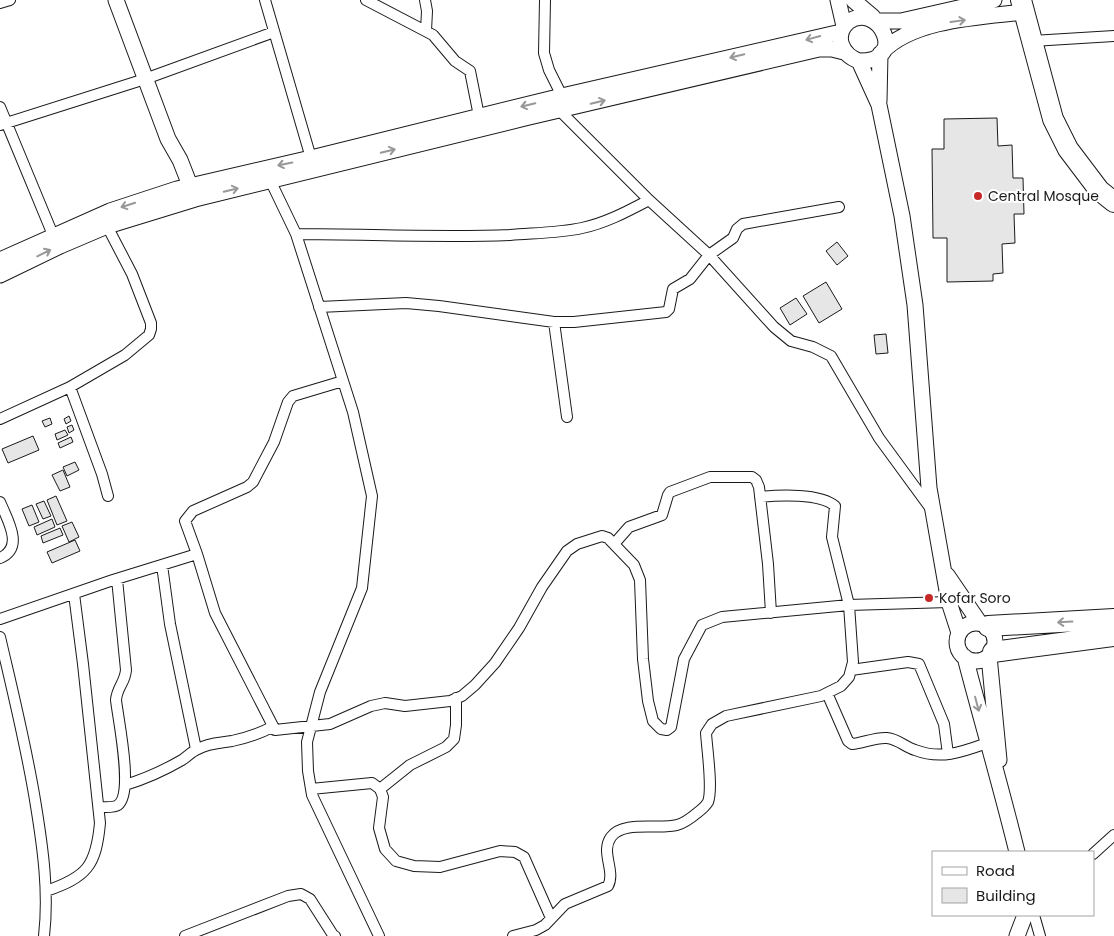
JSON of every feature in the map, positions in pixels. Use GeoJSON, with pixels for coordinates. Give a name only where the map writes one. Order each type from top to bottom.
{"type":"FeatureCollection","features":[{"type":"Feature","properties":{"kind":"highway"},"geometry":{"type":"LineString","coordinates":[[1023,6],[1053,119],[1068,149],[1098,190],[1114,202]]}},
{"type":"Feature","properties":{"kind":"highway"},"geometry":{"type":"LineString","coordinates":[[984,624],[1114,619]]}},
{"type":"Feature","properties":{"kind":"highway"},"geometry":{"type":"LineString","coordinates":[[991,654],[1114,636]]}},
{"type":"Feature","properties":{"kind":"main road"},"geometry":{"type":"LineString","coordinates":[[116,0],[168,139],[180,160],[186,194]]}},
{"type":"Feature","properties":{"kind":"main road"},"geometry":{"type":"LineString","coordinates":[[838,0],[842,29],[841,46],[844,52],[851,58],[859,61],[874,59],[890,43],[904,34],[942,23],[1023,6]]}},
{"type":"Feature","properties":{"kind":"main road"},"geometry":{"type":"LineString","coordinates":[[853,0],[876,19],[884,28],[887,36],[886,44],[881,53],[879,105]]}},
{"type":"Feature","properties":{"kind":"main road"},"geometry":{"type":"LineString","coordinates":[[0,260],[110,211],[186,194],[270,180],[842,29],[850,20],[857,16],[865,15],[876,19],[901,21],[994,0]]}},
{"type":"Feature","properties":{"kind":"main road"},"geometry":{"type":"LineString","coordinates":[[0,274],[60,246],[186,194],[311,158],[479,116],[561,103],[819,49],[832,49],[844,52]]}},
{"type":"Feature","properties":{"kind":"main road"},"geometry":{"type":"LineString","coordinates":[[859,61],[879,105],[902,216],[915,305],[929,488],[949,602],[958,633],[957,646],[965,657],[1017,851]]}},
{"type":"Feature","properties":{"kind":"main road"},"geometry":{"type":"LineString","coordinates":[[944,572],[996,637],[996,644],[991,654],[1001,789]]}},
{"type":"Feature","properties":{"kind":"main road"},"geometry":{"type":"LineString","coordinates":[[958,633],[971,623],[984,624]]}},
{"type":"Feature","properties":{"kind":"main road"},"geometry":{"type":"LineString","coordinates":[[965,657],[977,661],[991,654]]}},
{"type":"Feature","properties":{"kind":"main road"},"geometry":{"type":"LineString","coordinates":[[1018,936],[1025,916]]}},
{"type":"Feature","properties":{"kind":"street"},"geometry":{"type":"LineString","coordinates":[[0,3],[10,0]]}},
{"type":"Feature","properties":{"kind":"street"},"geometry":{"type":"LineString","coordinates":[[264,0],[311,158]]}},
{"type":"Feature","properties":{"kind":"street"},"geometry":{"type":"LineString","coordinates":[[366,0],[426,31],[439,40],[455,61],[470,71],[479,116]]}},
{"type":"Feature","properties":{"kind":"street"},"geometry":{"type":"LineString","coordinates":[[425,0],[427,11],[426,31]]}},
{"type":"Feature","properties":{"kind":"street"},"geometry":{"type":"LineString","coordinates":[[545,0],[544,53],[561,103],[649,200],[709,255],[774,327],[791,341],[813,347],[831,356],[879,438],[933,512]]}},
{"type":"Feature","properties":{"kind":"street"},"geometry":{"type":"LineString","coordinates":[[4,124],[145,79],[274,32]]}},
{"type":"Feature","properties":{"kind":"street"},"geometry":{"type":"LineString","coordinates":[[1032,41],[1114,36]]}},
{"type":"Feature","properties":{"kind":"street"},"geometry":{"type":"LineString","coordinates":[[0,108],[4,124],[53,235]]}},
{"type":"Feature","properties":{"kind":"street"},"geometry":{"type":"LineString","coordinates":[[270,180],[296,234],[353,412],[372,496],[362,588],[320,692],[306,742],[312,795],[379,936]]}},
{"type":"Feature","properties":{"kind":"street"},"geometry":{"type":"LineString","coordinates":[[296,234],[415,237],[487,236],[553,231],[582,228],[599,223],[649,200]]}},
{"type":"Feature","properties":{"kind":"street"},"geometry":{"type":"LineString","coordinates":[[319,307],[406,303],[554,322],[574,322],[666,312],[669,309],[673,289],[690,279],[709,255],[733,238],[743,224],[839,207]]}},
{"type":"Feature","properties":{"kind":"street"},"geometry":{"type":"LineString","coordinates":[[0,419],[70,387],[125,356],[149,335],[151,323],[132,274],[107,226]]}},
{"type":"Feature","properties":{"kind":"street"},"geometry":{"type":"LineString","coordinates":[[554,322],[567,417]]}},
{"type":"Feature","properties":{"kind":"street"},"geometry":{"type":"LineString","coordinates":[[343,381],[292,396],[288,402],[274,442],[253,482],[247,487],[193,511],[185,521],[215,613],[275,730],[330,724],[346,715],[385,703],[405,706],[450,701],[462,696],[495,663],[519,628],[542,587],[567,551],[577,544],[602,536],[608,538],[634,564],[640,580],[648,701],[653,721],[661,729],[667,730],[671,727],[684,659],[702,625],[722,617],[771,612],[849,605],[949,602]]}},
{"type":"Feature","properties":{"kind":"street"},"geometry":{"type":"LineString","coordinates":[[70,387],[108,496]]}},
{"type":"Feature","properties":{"kind":"street"},"geometry":{"type":"LineString","coordinates":[[614,544],[629,527],[662,516],[670,492],[710,477],[752,477],[756,480],[759,487],[768,564],[771,612]]}},
{"type":"Feature","properties":{"kind":"street"},"geometry":{"type":"LineString","coordinates":[[513,936],[536,930],[545,925],[565,904],[608,886],[611,879],[607,848],[610,838],[618,831],[631,827],[678,825],[690,820],[704,808],[708,801],[710,788],[706,733],[712,724],[726,716],[821,696],[841,686],[849,677],[853,662],[849,605],[832,537],[835,506],[832,503],[813,498],[789,495],[760,497]]}},
{"type":"Feature","properties":{"kind":"street"},"geometry":{"type":"LineString","coordinates":[[0,502],[14,537],[13,547],[5,556],[0,558]]}},
{"type":"Feature","properties":{"kind":"street"},"geometry":{"type":"LineString","coordinates":[[0,619],[197,554]]}},
{"type":"Feature","properties":{"kind":"street"},"geometry":{"type":"LineString","coordinates":[[162,565],[170,624],[196,749]]}},
{"type":"Feature","properties":{"kind":"street"},"geometry":{"type":"LineString","coordinates":[[99,807],[117,805],[124,793],[125,785],[124,758],[116,700],[117,691],[125,679],[126,670],[117,579]]}},
{"type":"Feature","properties":{"kind":"street"},"geometry":{"type":"LineString","coordinates":[[46,891],[75,879],[92,863],[98,845],[99,807],[74,594]]}},
{"type":"Feature","properties":{"kind":"street"},"geometry":{"type":"LineString","coordinates":[[0,637],[29,763],[39,824],[46,891],[44,936]]}},
{"type":"Feature","properties":{"kind":"street"},"geometry":{"type":"LineString","coordinates":[[851,670],[908,662],[919,664],[944,724],[948,754]]}},
{"type":"Feature","properties":{"kind":"street"},"geometry":{"type":"LineString","coordinates":[[827,693],[848,741],[852,744],[885,738],[897,740],[916,750],[943,755],[957,754],[987,743]]}},
{"type":"Feature","properties":{"kind":"street"},"geometry":{"type":"LineString","coordinates":[[380,789],[410,765],[446,747],[454,739],[456,698]]}},
{"type":"Feature","properties":{"kind":"street"},"geometry":{"type":"LineString","coordinates":[[125,785],[143,780],[165,770],[196,749],[209,744],[260,734],[272,727]]}},
{"type":"Feature","properties":{"kind":"street"},"geometry":{"type":"LineString","coordinates":[[311,789],[372,782],[380,789],[383,797],[379,828],[385,849],[396,861],[414,866],[440,867],[500,851],[515,852],[524,857],[551,918]]}},
{"type":"Feature","properties":{"kind":"street"},"geometry":{"type":"LineString","coordinates":[[1094,853],[1114,835]]}},
{"type":"Feature","properties":{"kind":"street"},"geometry":{"type":"LineString","coordinates":[[185,936],[288,896],[301,894],[310,899],[335,936]]}},
{"type":"Feature","properties":{"kind":"street"},"geometry":{"type":"LineString","coordinates":[[1034,916],[1040,936]]}},
{"type":"Feature","properties":{"kind":"building","name":"Central Mosque"},"geometry":{"type":"Polygon","coordinates":[[[997,118],[998,146],[1012,145],[1013,178],[1023,178],[1024,214],[1014,214],[1015,243],[1002,244],[1003,273],[993,274],[993,281],[947,282],[947,238],[933,238],[932,149],[944,149],[944,119],[997,118]]]}},
{"type":"Feature","properties":{"kind":"building"},"geometry":{"type":"Polygon","coordinates":[[[837,242],[848,256],[837,265],[826,251],[837,242]]]}},
{"type":"Feature","properties":{"kind":"building"},"geometry":{"type":"Polygon","coordinates":[[[826,282],[842,309],[819,323],[803,296],[826,282]]]}},
{"type":"Feature","properties":{"kind":"building"},"geometry":{"type":"Polygon","coordinates":[[[796,298],[807,314],[790,325],[780,308],[796,298]]]}},
{"type":"Feature","properties":{"kind":"building"},"geometry":{"type":"Polygon","coordinates":[[[886,334],[888,353],[876,354],[874,335],[886,334]]]}},
{"type":"Feature","properties":{"kind":"building"},"geometry":{"type":"Polygon","coordinates":[[[69,416],[71,421],[66,424],[64,419],[69,416]]]}},
{"type":"Feature","properties":{"kind":"building"},"geometry":{"type":"Polygon","coordinates":[[[50,418],[52,424],[45,427],[42,421],[50,418]]]}},
{"type":"Feature","properties":{"kind":"building"},"geometry":{"type":"Polygon","coordinates":[[[72,425],[74,430],[69,433],[67,427],[72,425]]]}},
{"type":"Feature","properties":{"kind":"building"},"geometry":{"type":"Polygon","coordinates":[[[65,430],[68,435],[57,440],[55,434],[65,430]]]}},
{"type":"Feature","properties":{"kind":"building"},"geometry":{"type":"Polygon","coordinates":[[[33,436],[39,450],[8,463],[2,449],[33,436]]]}},
{"type":"Feature","properties":{"kind":"building"},"geometry":{"type":"Polygon","coordinates":[[[71,437],[73,442],[60,448],[58,443],[71,437]]]}},
{"type":"Feature","properties":{"kind":"building"},"geometry":{"type":"Polygon","coordinates":[[[75,462],[79,470],[67,476],[63,467],[75,462]]]}},
{"type":"Feature","properties":{"kind":"building"},"geometry":{"type":"Polygon","coordinates":[[[63,470],[70,487],[60,491],[52,475],[63,470]]]}},
{"type":"Feature","properties":{"kind":"building"},"geometry":{"type":"Polygon","coordinates":[[[56,496],[67,521],[57,525],[47,500],[56,496]]]}},
{"type":"Feature","properties":{"kind":"building"},"geometry":{"type":"Polygon","coordinates":[[[44,501],[51,516],[43,519],[36,504],[44,501]]]}},
{"type":"Feature","properties":{"kind":"building"},"geometry":{"type":"Polygon","coordinates":[[[32,505],[39,522],[29,526],[22,509],[32,505]]]}},
{"type":"Feature","properties":{"kind":"building"},"geometry":{"type":"Polygon","coordinates":[[[52,519],[55,527],[37,535],[34,527],[52,519]]]}},
{"type":"Feature","properties":{"kind":"building"},"geometry":{"type":"Polygon","coordinates":[[[72,522],[79,537],[69,542],[62,526],[72,522]]]}},
{"type":"Feature","properties":{"kind":"building"},"geometry":{"type":"Polygon","coordinates":[[[60,528],[63,535],[43,543],[41,536],[60,528]]]}},
{"type":"Feature","properties":{"kind":"building"},"geometry":{"type":"Polygon","coordinates":[[[75,540],[80,551],[52,563],[47,552],[75,540]]]}},
{"type":"Feature","properties":{"kind":"place","name":"Central Mosque"},"geometry":{"type":"Point","coordinates":[978,196]}},
{"type":"Feature","properties":{"kind":"place","name":"Kofar Soro"},"geometry":{"type":"Point","coordinates":[929,598]}}]}
